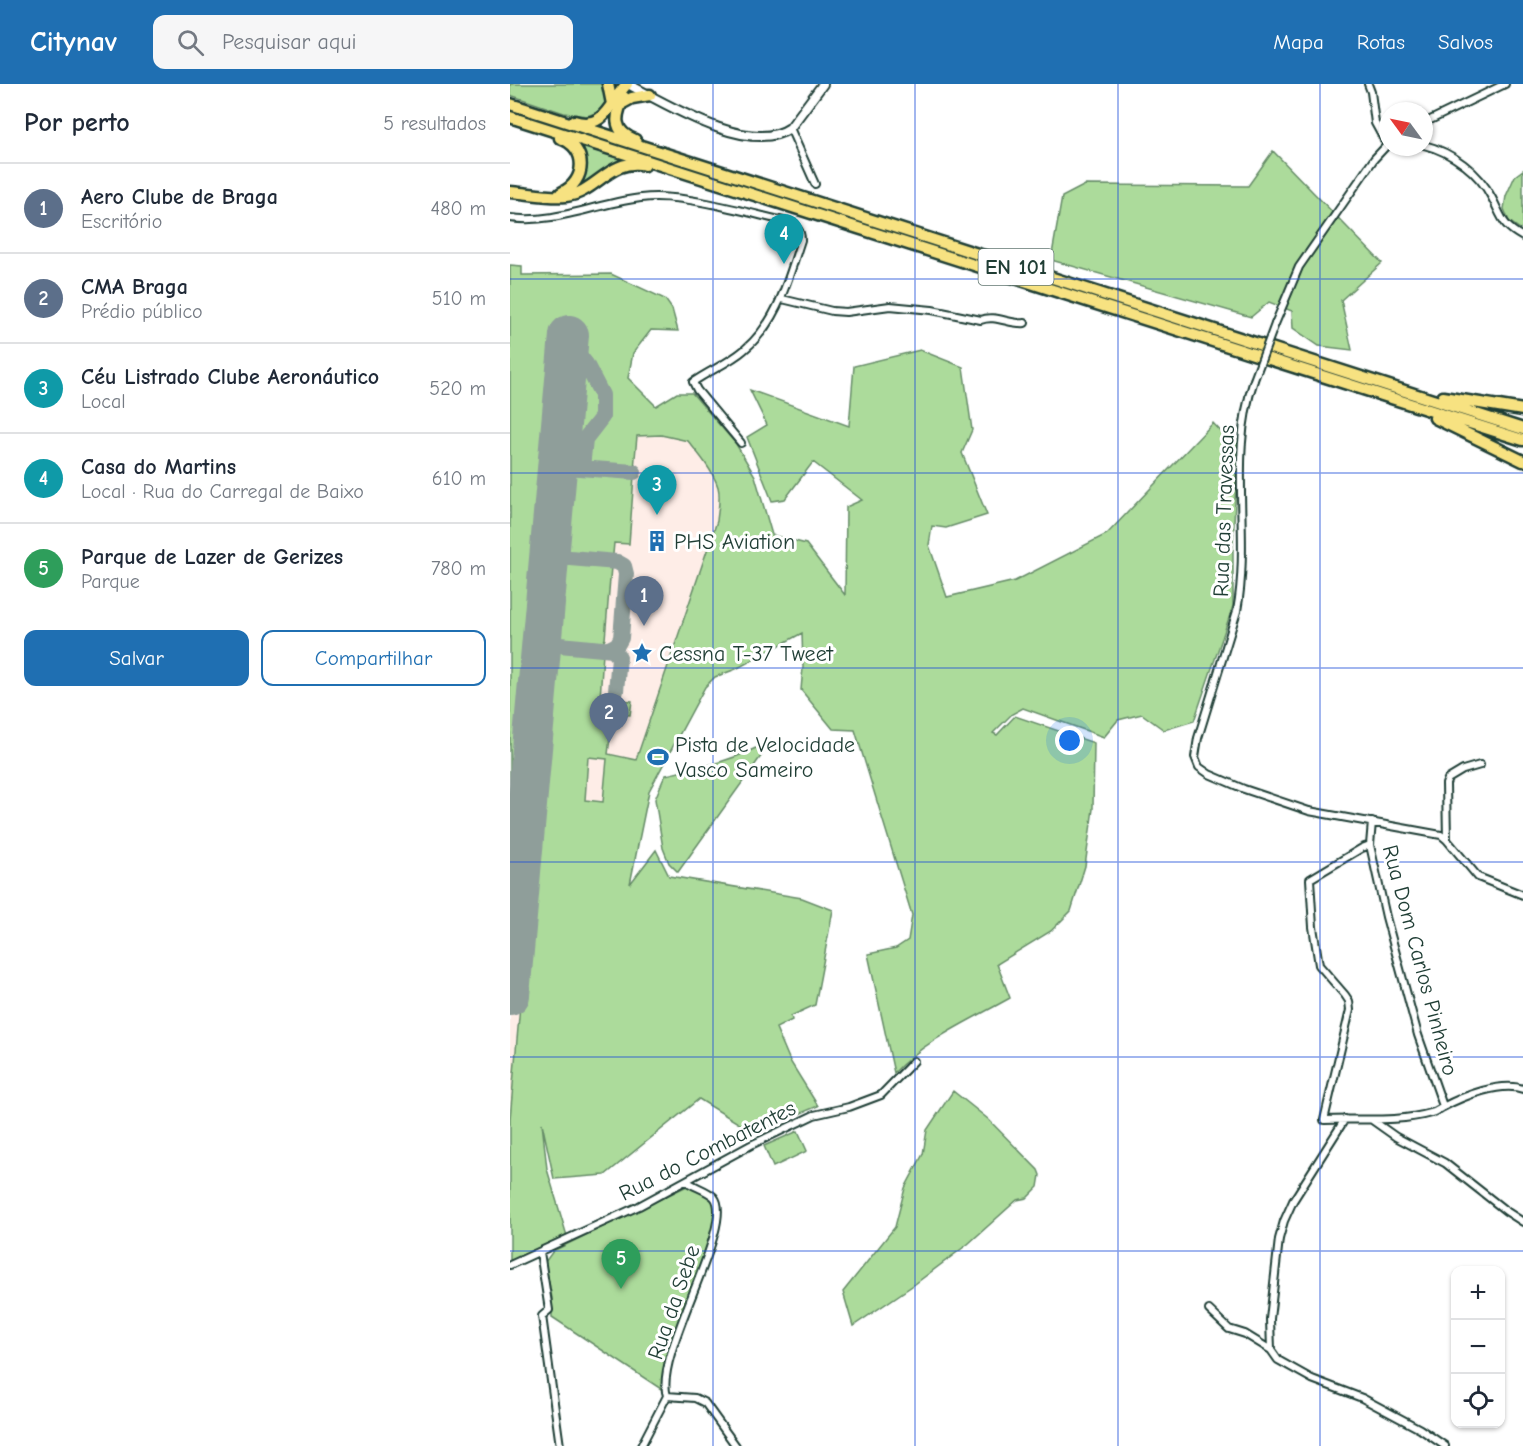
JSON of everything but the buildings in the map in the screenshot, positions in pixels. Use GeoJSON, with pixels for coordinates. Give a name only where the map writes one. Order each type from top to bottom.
{"type":"FeatureCollection","features":[{"type":"Feature","properties":{"kind":"highway"},"geometry":{"type":"LineString","coordinates":[[608,84],[616,104],[618,126],[627,137],[671,156]]}},
{"type":"Feature","properties":{"kind":"highway"},"geometry":{"type":"LineString","coordinates":[[527,111],[554,115],[579,123],[594,122],[607,113],[626,93],[628,84]]}},
{"type":"Feature","properties":{"kind":"highway"},"geometry":{"type":"LineString","coordinates":[[616,104],[650,95]]}},
{"type":"Feature","properties":{"kind":"highway","name":"EN 101"},"geometry":{"type":"LineString","coordinates":[[510,104],[1523,429]]}},
{"type":"Feature","properties":{"kind":"highway"},"geometry":{"type":"LineString","coordinates":[[510,117],[566,140],[576,148],[581,159],[581,173],[575,184],[564,192],[552,195]]}},
{"type":"Feature","properties":{"kind":"highway","name":"EN 101"},"geometry":{"type":"LineString","coordinates":[[510,117],[1523,440]]}},
{"type":"Feature","properties":{"kind":"highway"},"geometry":{"type":"LineString","coordinates":[[510,192],[566,196],[582,190],[607,172],[624,165],[642,164],[681,172]]}},
{"type":"Feature","properties":{"kind":"highway"},"geometry":{"type":"LineString","coordinates":[[1325,365],[1342,367],[1450,399],[1523,410]]}},
{"type":"Feature","properties":{"kind":"highway"},"geometry":{"type":"LineString","coordinates":[[1337,380],[1350,389],[1440,419],[1523,460]]}},
{"type":"Feature","properties":{"kind":"street"},"geometry":{"type":"LineString","coordinates":[[628,84],[690,117],[753,137],[775,135],[790,128],[823,84]]}},
{"type":"Feature","properties":{"kind":"street"},"geometry":{"type":"LineString","coordinates":[[1368,84],[1375,123],[1379,130]]}},
{"type":"Feature","properties":{"kind":"street"},"geometry":{"type":"LineString","coordinates":[[1433,119],[1505,84]]}},
{"type":"Feature","properties":{"kind":"street"},"geometry":{"type":"LineString","coordinates":[[790,128],[815,184]]}},
{"type":"Feature","properties":{"kind":"street"},"geometry":{"type":"LineString","coordinates":[[1433,149],[1451,156],[1477,176],[1492,198],[1501,219],[1511,231],[1523,237]]}},
{"type":"Feature","properties":{"kind":"street","name":"Rua das Travessas"},"geometry":{"type":"LineString","coordinates":[[1372,822],[1309,811],[1244,789],[1209,774],[1199,767],[1195,757],[1198,738],[1237,611],[1240,592],[1240,476],[1244,416],[1254,380],[1299,267],[1379,153]]}},
{"type":"Feature","properties":{"kind":"street"},"geometry":{"type":"LineString","coordinates":[[510,218],[544,219],[630,200],[656,197],[681,199],[788,222],[797,227],[801,233],[801,240],[782,299],[766,326],[745,349],[693,382],[697,390],[741,443]]}},
{"type":"Feature","properties":{"kind":"street"},"geometry":{"type":"LineString","coordinates":[[782,299],[832,311],[846,312],[890,306],[932,310],[981,320],[988,317],[1017,324],[1025,322]]}},
{"type":"Feature","properties":{"kind":"street"},"geometry":{"type":"LineString","coordinates":[[1447,840],[1446,784],[1448,779],[1463,770],[1480,765]]}},
{"type":"Feature","properties":{"kind":"street"},"geometry":{"type":"LineString","coordinates":[[1372,822],[1441,835],[1478,877],[1523,896]]}},
{"type":"Feature","properties":{"kind":"street","name":"Rua Dom Carlos Pinheiro"},"geometry":{"type":"LineString","coordinates":[[1372,822],[1370,845],[1386,917],[1418,1035],[1443,1107]]}},
{"type":"Feature","properties":{"kind":"street"},"geometry":{"type":"LineString","coordinates":[[1370,845],[1310,879],[1313,927],[1319,965],[1345,994],[1350,1010],[1324,1120],[1416,1117],[1435,1112],[1470,1095],[1512,1085],[1523,1089]]}},
{"type":"Feature","properties":{"kind":"street","name":"Rua do Combatentes"},"geometry":{"type":"LineString","coordinates":[[510,1265],[639,1206],[751,1145],[814,1115],[849,1107],[881,1095],[914,1061]]}},
{"type":"Feature","properties":{"kind":"street"},"geometry":{"type":"LineString","coordinates":[[1271,1350],[1270,1318],[1279,1239],[1284,1221],[1293,1201],[1345,1119]]}},
{"type":"Feature","properties":{"kind":"street"},"geometry":{"type":"LineString","coordinates":[[1372,1120],[1396,1137],[1445,1163],[1523,1222]]}},
{"type":"Feature","properties":{"kind":"street","name":"Rua da Sebe"},"geometry":{"type":"LineString","coordinates":[[641,1446],[667,1396],[664,1387],[675,1345],[712,1242],[719,1208],[714,1197],[686,1181]]}},
{"type":"Feature","properties":{"kind":"street"},"geometry":{"type":"LineString","coordinates":[[540,1252],[549,1298],[549,1310],[542,1316],[560,1446]]}},
{"type":"Feature","properties":{"kind":"street"},"geometry":{"type":"LineString","coordinates":[[1209,1310],[1229,1329],[1245,1334],[1271,1350],[1278,1360],[1304,1374],[1362,1398],[1420,1429],[1445,1446]]}},
{"type":"Feature","properties":{"kind":"street"},"geometry":{"type":"LineString","coordinates":[[667,1396],[695,1398],[705,1403],[736,1446]]}},
{"type":"Feature","properties":{"kind":"shaded area"},"geometry":{"type":"Polygon","coordinates":[[[547,308],[617,360],[651,428],[681,393],[688,393],[698,443],[733,515],[555,976],[510,1230],[510,663],[547,308]]]}},
{"type":"Feature","properties":{"kind":"green space"},"geometry":{"type":"Polygon","coordinates":[[[510,84],[601,84],[606,100],[601,111],[587,116],[564,113],[510,95],[510,84]]]}},
{"type":"Feature","properties":{"kind":"green space"},"geometry":{"type":"Polygon","coordinates":[[[576,144],[631,161],[574,190],[577,186],[576,144]]]}},
{"type":"Feature","properties":{"kind":"green space"},"geometry":{"type":"Polygon","coordinates":[[[1273,151],[1382,263],[1341,300],[1352,350],[1319,346],[1293,328],[1292,311],[1269,302],[1251,317],[1051,260],[1062,197],[1085,185],[1248,186],[1273,151]]]}},
{"type":"Feature","properties":{"kind":"green space"},"geometry":{"type":"Polygon","coordinates":[[[1523,170],[1523,228],[1520,229],[1509,221],[1504,209],[1506,196],[1515,176],[1523,170]]]}},
{"type":"Feature","properties":{"kind":"green space"},"geometry":{"type":"Polygon","coordinates":[[[510,265],[522,266],[522,275],[611,274],[665,299],[672,309],[678,331],[651,330],[633,353],[628,378],[656,406],[677,393],[692,393],[736,444],[755,476],[772,535],[806,544],[845,595],[846,507],[862,500],[813,462],[785,499],[772,501],[747,437],[767,425],[750,390],[849,426],[854,366],[920,350],[963,367],[972,430],[962,453],[987,515],[946,528],[932,526],[929,545],[947,597],[1015,581],[1107,534],[1213,423],[1229,440],[1238,439],[1233,544],[1233,606],[1194,721],[1164,730],[1142,714],[1118,720],[1104,737],[1023,708],[1012,714],[993,733],[997,735],[1015,716],[1094,743],[1093,809],[1085,866],[1071,911],[1051,931],[997,964],[1010,998],[920,1050],[894,1073],[868,954],[896,948],[908,940],[912,915],[855,730],[833,729],[801,690],[802,633],[736,669],[715,677],[705,687],[649,791],[630,884],[656,850],[669,876],[802,898],[833,910],[815,1005],[791,1016],[792,1020],[776,1028],[790,1061],[818,1106],[754,1133],[699,1099],[605,1175],[554,1179],[542,1123],[547,1169],[567,1236],[510,1261],[510,1119],[551,653],[557,649],[603,653],[600,699],[632,701],[630,715],[613,714],[608,754],[636,760],[717,521],[719,499],[718,487],[713,475],[688,441],[661,435],[637,436],[634,469],[588,464],[589,442],[606,417],[606,394],[584,351],[579,335],[558,333],[510,884],[510,265]],[[588,757],[585,800],[603,802],[607,759],[588,757]]]}},
{"type":"Feature","properties":{"kind":"green space"},"geometry":{"type":"Polygon","coordinates":[[[584,370],[598,393],[598,415],[582,438],[579,461],[571,463],[568,459],[576,376],[579,371],[584,370]]]}},
{"type":"Feature","properties":{"kind":"green space"},"geometry":{"type":"Polygon","coordinates":[[[574,472],[634,476],[629,544],[614,543],[613,554],[610,557],[566,553],[560,549],[567,478],[574,472]]]}},
{"type":"Feature","properties":{"kind":"green space"},"geometry":{"type":"Polygon","coordinates":[[[563,562],[611,567],[605,639],[602,644],[557,640],[552,637],[558,566],[563,562]]]}},
{"type":"Feature","properties":{"kind":"green space"},"geometry":{"type":"Polygon","coordinates":[[[769,741],[764,752],[678,872],[669,863],[663,848],[655,799],[666,775],[732,758],[769,741]]]}},
{"type":"Feature","properties":{"kind":"green space"},"geometry":{"type":"Polygon","coordinates":[[[953,1091],[988,1119],[1038,1170],[1040,1175],[1038,1187],[1027,1198],[1017,1200],[968,1244],[915,1284],[853,1326],[843,1292],[895,1227],[905,1188],[923,1154],[927,1130],[953,1091]]]}},
{"type":"Feature","properties":{"kind":"green space"},"geometry":{"type":"Polygon","coordinates":[[[798,1131],[807,1151],[773,1167],[764,1146],[798,1131]]]}},
{"type":"Feature","properties":{"kind":"green space"},"geometry":{"type":"Polygon","coordinates":[[[687,1186],[709,1195],[716,1207],[711,1237],[671,1346],[661,1389],[552,1317],[552,1298],[545,1262],[553,1251],[687,1186]]]}},
{"type":"Feature","properties":{"kind":"taxiway"},"geometry":{"type":"LineString","coordinates":[[568,341],[586,364],[602,395],[602,417],[585,439],[582,468]]}},
{"type":"Feature","properties":{"kind":"taxiway"},"geometry":{"type":"LineString","coordinates":[[556,476],[560,469],[566,467],[634,472]]}},
{"type":"Feature","properties":{"kind":"taxiway"},"geometry":{"type":"LineString","coordinates":[[548,565],[553,558],[558,557],[617,562],[624,566],[626,574],[621,638],[617,645],[609,649]]}},
{"type":"Feature","properties":{"kind":"taxiway"},"geometry":{"type":"LineString","coordinates":[[540,652],[544,646],[549,644],[613,650],[619,657],[616,691]]}},
{"type":"Feature","properties":{"kind":"runway"},"geometry":{"type":"LineString","coordinates":[[510,995],[569,335]]}},
{"type":"Feature","properties":{"kind":"place","name":"Casa do Martins"},"geometry":{"type":"Point","coordinates":[784,264]}},
{"type":"Feature","properties":{"kind":"place","name":"Céu Listrado Clube Aeronáutico"},"geometry":{"type":"Point","coordinates":[657,515]}},
{"type":"Feature","properties":{"kind":"place","name":"PHS Aviation"},"geometry":{"type":"Point","coordinates":[657,541]}},
{"type":"Feature","properties":{"kind":"place","name":"Aero Clube de Braga"},"geometry":{"type":"Point","coordinates":[644,626]}},
{"type":"Feature","properties":{"kind":"place","name":"Cessna T-37 Tweet"},"geometry":{"type":"Point","coordinates":[642,653]}},
{"type":"Feature","properties":{"kind":"place","name":"CMA Braga"},"geometry":{"type":"Point","coordinates":[609,743]}},
{"type":"Feature","properties":{"kind":"place","name":"Pista de Velocidade Vasco Sameiro"},"geometry":{"type":"Point","coordinates":[658,757]}},
{"type":"Feature","properties":{"kind":"place","name":"Parque de Lazer de Gerizes"},"geometry":{"type":"Point","coordinates":[621,1289]}}]}
